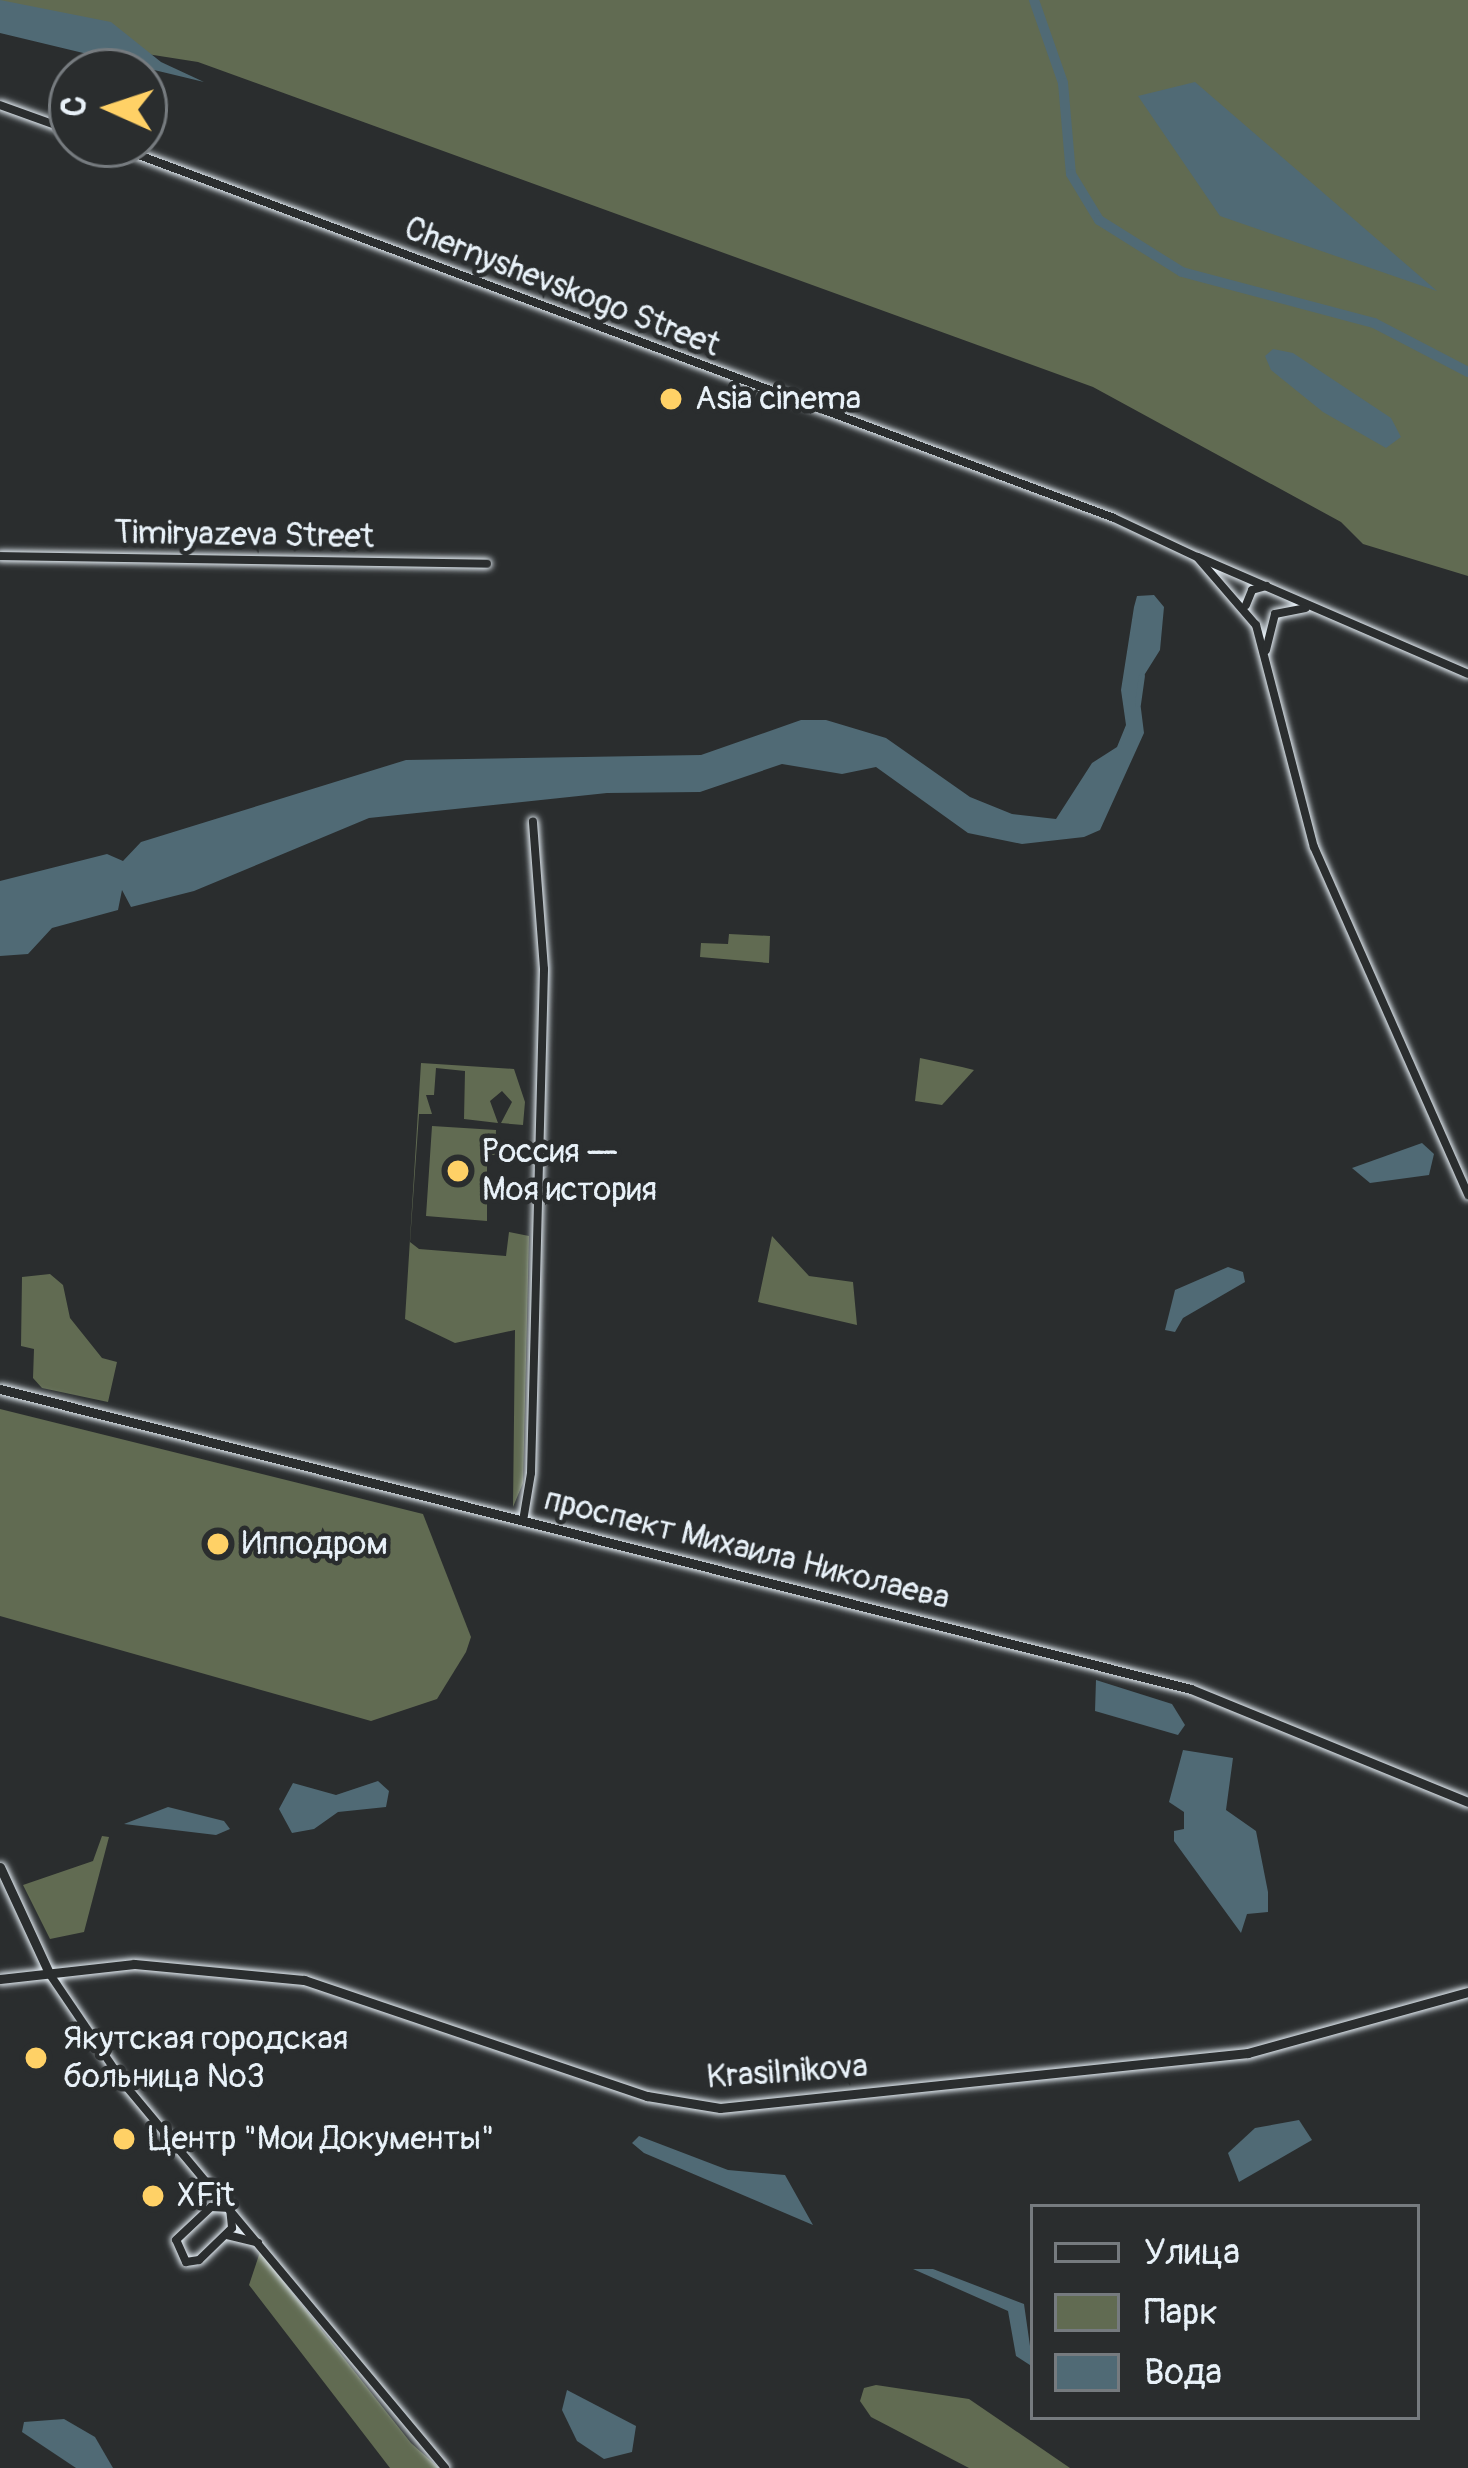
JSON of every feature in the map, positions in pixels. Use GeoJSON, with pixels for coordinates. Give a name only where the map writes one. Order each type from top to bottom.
{"type":"FeatureCollection","features":[{"type":"Feature","properties":{"kind":"main road"},"geometry":{"type":"LineString","coordinates":[[0,105],[48,122]]}},
{"type":"Feature","properties":{"kind":"main road","name":"Chernyshevskogo Street"},"geometry":{"type":"LineString","coordinates":[[168,166],[1114,518],[1307,608],[1468,674]]}},
{"type":"Feature","properties":{"kind":"main road","name":"Timiryazeva Street"},"geometry":{"type":"LineString","coordinates":[[0,556],[488,564]]}},
{"type":"Feature","properties":{"kind":"main road"},"geometry":{"type":"LineString","coordinates":[[1197,557],[1248,609],[1266,652],[1314,847],[1468,1195]]}},
{"type":"Feature","properties":{"kind":"main road"},"geometry":{"type":"LineString","coordinates":[[1248,609],[1252,590],[1270,588],[1276,613],[1266,652]]}},
{"type":"Feature","properties":{"kind":"main road"},"geometry":{"type":"LineString","coordinates":[[1248,609],[1276,613],[1307,608]]}},
{"type":"Feature","properties":{"kind":"main road"},"geometry":{"type":"LineString","coordinates":[[523,1521],[544,955],[533,821]]}},
{"type":"Feature","properties":{"kind":"main road","name":"проспект Михаила Николаева"},"geometry":{"type":"LineString","coordinates":[[0,1389],[1198,1691],[1468,1802]]}},
{"type":"Feature","properties":{"kind":"main road"},"geometry":{"type":"LineString","coordinates":[[0,1867],[49,1973],[88,2038],[445,2468]]}},
{"type":"Feature","properties":{"kind":"main road","name":"Krasilnikova"},"geometry":{"type":"LineString","coordinates":[[0,1979],[196,1967],[338,1987],[646,2096],[720,2108],[1248,2053],[1468,1992]]}},
{"type":"Feature","properties":{"kind":"main road"},"geometry":{"type":"LineString","coordinates":[[207,2182],[211,2207]]}},
{"type":"Feature","properties":{"kind":"main road"},"geometry":{"type":"LineString","coordinates":[[211,2207],[230,2208],[227,2235],[194,2262],[178,2255],[177,2237],[211,2207]]}},
{"type":"Feature","properties":{"kind":"main road"},"geometry":{"type":"LineString","coordinates":[[227,2235],[260,2244]]}},
{"type":"Feature","properties":{"kind":"green space"},"geometry":{"type":"Polygon","coordinates":[[[0,0],[1468,0],[1468,576],[1363,544],[1341,522],[1093,387],[198,62],[168,57],[168,48],[109,48],[0,31],[0,0]]]}},
{"type":"Feature","properties":{"kind":"green space"},"geometry":{"type":"Polygon","coordinates":[[[729,934],[770,936],[769,963],[700,957],[701,943],[728,944],[729,934]]]}},
{"type":"Feature","properties":{"kind":"green space"},"geometry":{"type":"Polygon","coordinates":[[[920,1058],[974,1070],[942,1105],[915,1101],[920,1058]]]}},
{"type":"Feature","properties":{"kind":"green space"},"geometry":{"type":"Polygon","coordinates":[[[421,1063],[514,1069],[525,1102],[523,1125],[501,1123],[512,1102],[502,1091],[490,1101],[498,1123],[464,1119],[465,1071],[436,1068],[434,1095],[426,1095],[432,1114],[419,1114],[410,1242],[419,1249],[506,1256],[509,1232],[529,1236],[523,1483],[513,1507],[515,1330],[455,1343],[405,1319],[421,1063]]]}},
{"type":"Feature","properties":{"kind":"green space"},"geometry":{"type":"Polygon","coordinates":[[[432,1126],[496,1130],[495,1155],[487,1155],[487,1221],[426,1216],[432,1126]]]}},
{"type":"Feature","properties":{"kind":"green space"},"geometry":{"type":"Polygon","coordinates":[[[772,1236],[809,1276],[853,1282],[857,1325],[758,1302],[772,1236]]]}},
{"type":"Feature","properties":{"kind":"green space"},"geometry":{"type":"Polygon","coordinates":[[[50,1274],[63,1285],[70,1318],[102,1358],[117,1362],[108,1402],[42,1388],[33,1378],[34,1349],[21,1346],[22,1277],[50,1274]]]}},
{"type":"Feature","properties":{"kind":"green space","name":"Ипподром"},"geometry":{"type":"Polygon","coordinates":[[[0,1409],[423,1514],[471,1637],[466,1652],[437,1699],[371,1721],[0,1616],[0,1409]]]}},
{"type":"Feature","properties":{"kind":"green space"},"geometry":{"type":"Polygon","coordinates":[[[102,1836],[109,1837],[84,1932],[50,1939],[23,1885],[93,1861],[102,1836]]]}},
{"type":"Feature","properties":{"kind":"green space"},"geometry":{"type":"Polygon","coordinates":[[[260,2252],[411,2443],[439,2468],[390,2468],[249,2285],[260,2252]]]}},
{"type":"Feature","properties":{"kind":"green space"},"geometry":{"type":"Polygon","coordinates":[[[876,2385],[969,2399],[1070,2468],[969,2468],[871,2417],[860,2401],[864,2388],[876,2385]]]}},
{"type":"Feature","properties":{"kind":"water"},"geometry":{"type":"Polygon","coordinates":[[[0,0],[111,22],[144,48],[62,48],[0,33],[0,0]]]}},
{"type":"Feature","properties":{"kind":"water"},"geometry":{"type":"Polygon","coordinates":[[[168,65],[204,82],[168,73],[168,65]]]}},
{"type":"Feature","properties":{"kind":"water"},"geometry":{"type":"Polygon","coordinates":[[[1195,82],[1437,291],[1220,216],[1138,96],[1195,82]]]}},
{"type":"Feature","properties":{"kind":"water"},"geometry":{"type":"Polygon","coordinates":[[[1273,349],[1293,353],[1391,418],[1401,437],[1386,448],[1323,412],[1271,370],[1265,356],[1273,349]]]}},
{"type":"Feature","properties":{"kind":"water"},"geometry":{"type":"Polygon","coordinates":[[[1154,595],[1164,607],[1160,650],[1138,685],[1144,733],[1100,830],[1084,837],[1022,844],[968,833],[876,767],[842,774],[782,764],[700,792],[607,793],[369,818],[194,891],[131,907],[122,890],[118,910],[52,928],[28,954],[0,956],[0,881],[107,854],[123,861],[141,842],[406,760],[701,755],[801,720],[826,720],[886,738],[970,797],[1012,814],[1056,819],[1092,763],[1117,747],[1126,725],[1121,690],[1134,607],[1137,596],[1154,595]]]}},
{"type":"Feature","properties":{"kind":"water"},"geometry":{"type":"Polygon","coordinates":[[[1422,1143],[1434,1154],[1429,1175],[1370,1183],[1352,1168],[1422,1143]]]}},
{"type":"Feature","properties":{"kind":"water"},"geometry":{"type":"Polygon","coordinates":[[[1228,1267],[1243,1272],[1245,1282],[1183,1318],[1175,1332],[1165,1330],[1175,1290],[1228,1267]]]}},
{"type":"Feature","properties":{"kind":"water"},"geometry":{"type":"Polygon","coordinates":[[[1096,1680],[1172,1704],[1185,1725],[1178,1735],[1095,1711],[1096,1680]]]}},
{"type":"Feature","properties":{"kind":"water"},"geometry":{"type":"Polygon","coordinates":[[[1183,1750],[1233,1758],[1226,1810],[1256,1831],[1268,1892],[1268,1912],[1247,1914],[1241,1933],[1174,1841],[1174,1831],[1184,1829],[1184,1812],[1169,1802],[1183,1750]]]}},
{"type":"Feature","properties":{"kind":"water"},"geometry":{"type":"Polygon","coordinates":[[[378,1781],[389,1791],[386,1807],[338,1812],[314,1829],[292,1833],[279,1809],[293,1783],[336,1795],[378,1781]]]}},
{"type":"Feature","properties":{"kind":"water"},"geometry":{"type":"Polygon","coordinates":[[[168,1807],[224,1821],[230,1829],[216,1835],[124,1824],[168,1807]]]}},
{"type":"Feature","properties":{"kind":"water"},"geometry":{"type":"Polygon","coordinates":[[[1299,2120],[1312,2140],[1239,2182],[1228,2153],[1255,2128],[1299,2120]]]}},
{"type":"Feature","properties":{"kind":"water"},"geometry":{"type":"Polygon","coordinates":[[[639,2136],[728,2170],[785,2175],[813,2225],[644,2153],[632,2143],[639,2136]]]}},
{"type":"Feature","properties":{"kind":"water"},"geometry":{"type":"Polygon","coordinates":[[[913,2269],[933,2269],[1024,2304],[1030,2365],[1016,2356],[1008,2311],[913,2269]]]}},
{"type":"Feature","properties":{"kind":"water"},"geometry":{"type":"Polygon","coordinates":[[[567,2390],[636,2426],[632,2452],[604,2459],[577,2441],[562,2410],[567,2390]]]}},
{"type":"Feature","properties":{"kind":"water"},"geometry":{"type":"Polygon","coordinates":[[[64,2419],[95,2437],[113,2468],[76,2468],[22,2432],[24,2422],[64,2419]]]}},
{"type":"Feature","properties":{"kind":"waterway"},"geometry":{"type":"LineString","coordinates":[[1034,0],[1063,83],[1071,174],[1099,220],[1182,272],[1374,323],[1468,372]]}},
{"type":"Feature","properties":{"kind":"waterway"},"geometry":{"type":"LineString","coordinates":[[1138,704],[1142,676]]}},
{"type":"Feature","properties":{"kind":"place","name":"Asia cinema"},"geometry":{"type":"Point","coordinates":[671,399]}},
{"type":"Feature","properties":{"kind":"place","name":"Россия — Моя история"},"geometry":{"type":"Point","coordinates":[458,1171]}},
{"type":"Feature","properties":{"kind":"place","name":"Ипподром"},"geometry":{"type":"Point","coordinates":[218,1544]}},
{"type":"Feature","properties":{"kind":"place","name":"Якутская городская больница №3"},"geometry":{"type":"Point","coordinates":[36,2058]}},
{"type":"Feature","properties":{"kind":"place","name":"Центр \"Мои Документы\""},"geometry":{"type":"Point","coordinates":[124,2139]}},
{"type":"Feature","properties":{"kind":"place","name":"XFit"},"geometry":{"type":"Point","coordinates":[153,2196]}}]}
